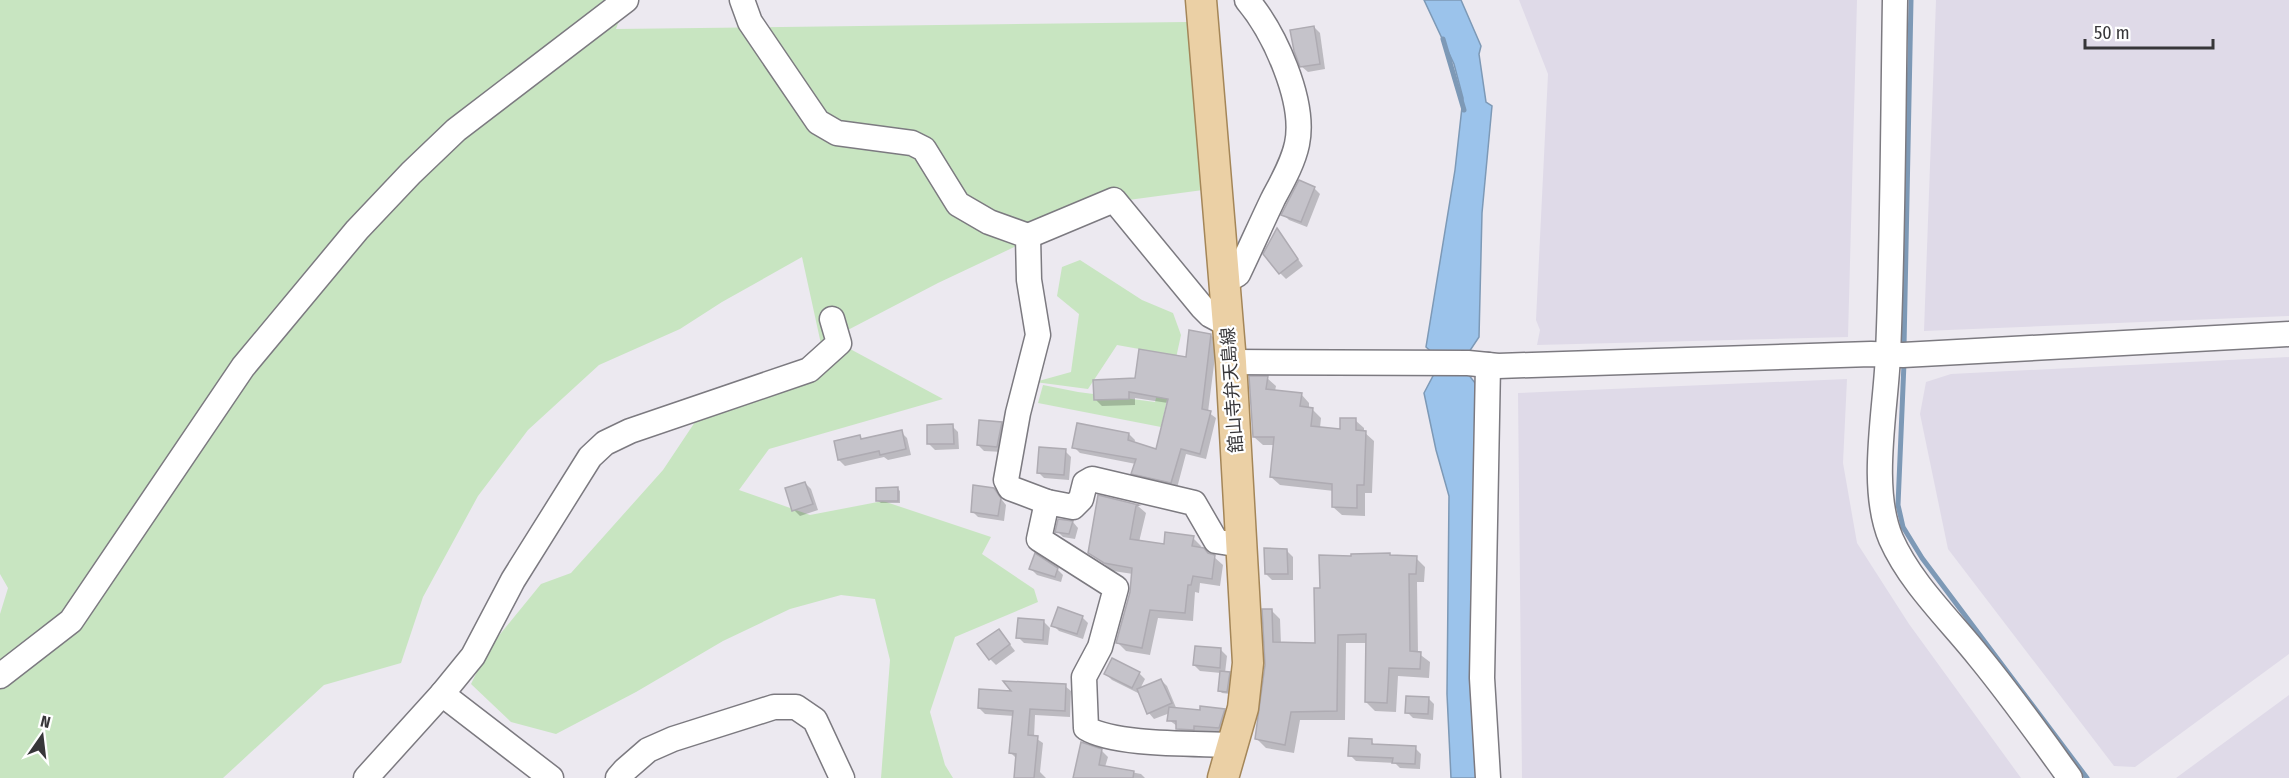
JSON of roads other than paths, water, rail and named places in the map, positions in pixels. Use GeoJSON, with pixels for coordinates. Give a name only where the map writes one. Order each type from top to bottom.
{"type":"FeatureCollection","features":[{"type":"Feature","properties":{"kind":"main road","name":"舘山寺弁天島線"},"geometry":{"type":"LineString","coordinates":[[1201,0],[1231,362],[1248,678],[1243,708],[1223,778]]}},
{"type":"Feature","properties":{"kind":"street"},"geometry":{"type":"LineString","coordinates":[[0,676],[71,621],[243,367],[365,222],[456,130],[627,0]]}},
{"type":"Feature","properties":{"kind":"street"},"geometry":{"type":"LineString","coordinates":[[742,0],[750,22],[818,122],[837,133],[912,143],[924,149],[958,204],[989,222],[1028,236],[1114,200],[1202,307],[1210,315],[1227,324]]}},
{"type":"Feature","properties":{"kind":"street"},"geometry":{"type":"LineString","coordinates":[[1224,282],[1238,274],[1294,156],[1299,132],[1297,107],[1281,57],[1259,14],[1247,0]]}},
{"type":"Feature","properties":{"kind":"street"},"geometry":{"type":"LineString","coordinates":[[1895,0],[1888,354],[1880,486],[1883,512],[1890,536],[1901,560],[1982,659],[2070,778]]}},
{"type":"Feature","properties":{"kind":"street"},"geometry":{"type":"LineString","coordinates":[[1028,236],[1029,280],[1038,335],[1018,413],[1006,480],[1010,488],[1047,502],[1073,507],[1081,499],[1085,483],[1092,479],[1194,503],[1216,541],[1242,545]]}},
{"type":"Feature","properties":{"kind":"street"},"geometry":{"type":"LineString","coordinates":[[366,778],[473,656],[513,580],[590,457],[605,443],[630,431],[809,370],[839,343],[832,319]]}},
{"type":"Feature","properties":{"kind":"street"},"geometry":{"type":"LineString","coordinates":[[1231,362],[1478,364],[1888,354],[2289,334]]}},
{"type":"Feature","properties":{"kind":"street"},"geometry":{"type":"LineString","coordinates":[[1478,364],[1482,678],[1488,778]]}},
{"type":"Feature","properties":{"kind":"street"},"geometry":{"type":"LineString","coordinates":[[1047,502],[1039,539],[1116,588],[1100,646],[1084,677],[1086,728],[1095,733],[1130,740],[1233,745]]}},
{"type":"Feature","properties":{"kind":"street"},"geometry":{"type":"LineString","coordinates":[[442,694],[551,778]]}},
{"type":"Feature","properties":{"kind":"street"},"geometry":{"type":"LineString","coordinates":[[618,778],[648,750],[673,739],[774,707],[796,707],[815,720],[842,778]]}},
{"type":"Feature","properties":{"kind":"water"},"geometry":{"type":"Polygon","coordinates":[[[1424,0],[1461,0],[1481,46],[1479,54],[1486,102],[1492,106],[1482,213],[1479,337],[1467,355],[1468,374],[1479,388],[1480,778],[1451,778],[1447,694],[1449,496],[1424,393],[1435,372],[1435,355],[1426,347],[1455,170],[1463,98],[1454,64],[1424,0]]]}},
{"type":"Feature","properties":{"kind":"waterway"},"geometry":{"type":"LineString","coordinates":[[1904,347],[1911,0]]}},
{"type":"Feature","properties":{"kind":"waterway"},"geometry":{"type":"LineString","coordinates":[[1443,39],[1464,110]]}},
{"type":"Feature","properties":{"kind":"waterway"},"geometry":{"type":"LineString","coordinates":[[1904,363],[1898,505],[1903,527],[1922,558],[2087,778]]}}]}
